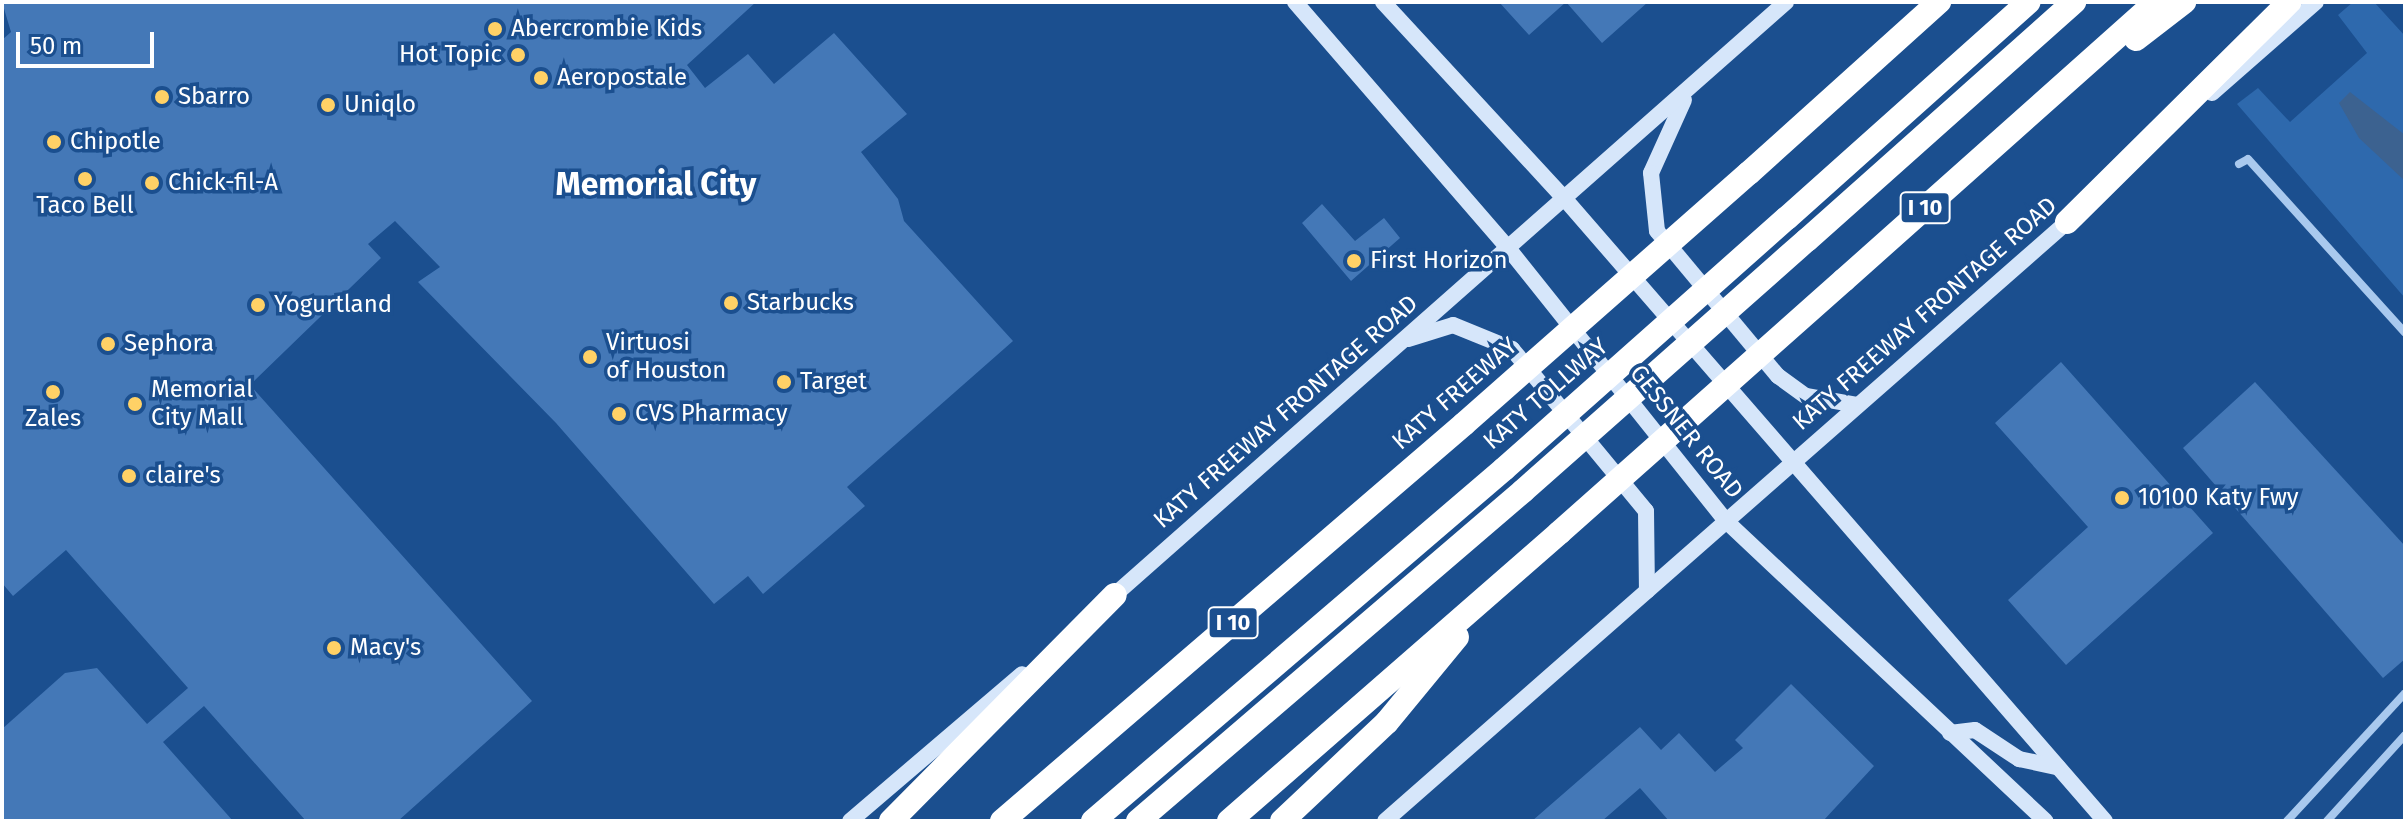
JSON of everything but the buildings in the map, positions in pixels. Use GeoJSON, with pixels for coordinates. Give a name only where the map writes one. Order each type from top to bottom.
{"type":"FeatureCollection","features":[{"type":"Feature","properties":{"kind":"highway"},"geometry":{"type":"LineString","coordinates":[[1899,37],[1930,2]]}},
{"type":"Feature","properties":{"kind":"highway","name":"KATY FREEWAY"},"geometry":{"type":"LineString","coordinates":[[1002,821],[1464,424],[1939,2]]}},
{"type":"Feature","properties":{"kind":"highway","name":"KATY TOLLWAY"},"geometry":{"type":"LineString","coordinates":[[1093,821],[1504,469],[2029,2]]}},
{"type":"Feature","properties":{"kind":"highway"},"geometry":{"type":"LineString","coordinates":[[1138,821],[1523,491],[2074,2]]}},
{"type":"Feature","properties":{"kind":"highway","name":"I 10"},"geometry":{"type":"LineString","coordinates":[[1229,821],[1559,533],[2156,2]]}},
{"type":"Feature","properties":{"kind":"highway"},"geometry":{"type":"LineString","coordinates":[[2006,136],[2184,2]]}},
{"type":"Feature","properties":{"kind":"highway"},"geometry":{"type":"LineString","coordinates":[[2067,222],[2289,2]]}},
{"type":"Feature","properties":{"kind":"highway"},"geometry":{"type":"LineString","coordinates":[[1282,821],[1387,722],[1501,583]]}},
{"type":"Feature","properties":{"kind":"highway"},"geometry":{"type":"LineString","coordinates":[[891,821],[1115,595]]}},
{"type":"Feature","properties":{"kind":"main road","name":"GESSNER ROAD"},"geometry":{"type":"LineString","coordinates":[[1295,2],[1508,248],[1726,521],[2045,821]]}},
{"type":"Feature","properties":{"kind":"main road"},"geometry":{"type":"LineString","coordinates":[[1383,2],[1564,198],[2105,821]]}},
{"type":"Feature","properties":{"kind":"main road","name":"KATY FREEWAY FRONTAGE ROAD"},"geometry":{"type":"LineString","coordinates":[[850,821],[1115,595],[1786,2]]}},
{"type":"Feature","properties":{"kind":"main road","name":"KATY FREEWAY FRONTAGE ROAD"},"geometry":{"type":"LineString","coordinates":[[1385,821],[2316,2]]}},
{"type":"Feature","properties":{"kind":"main road"},"geometry":{"type":"LineString","coordinates":[[1695,82],[1668,124],[1651,173],[1657,231],[1778,376],[1806,396],[1858,405]]}},
{"type":"Feature","properties":{"kind":"main road"},"geometry":{"type":"LineString","coordinates":[[1403,341],[1453,325],[1512,349],[1646,511],[1647,591]]}},
{"type":"Feature","properties":{"kind":"main road"},"geometry":{"type":"LineString","coordinates":[[1950,733],[1975,730],[2019,759],[2058,767]]}},
{"type":"Feature","properties":{"kind":"street"},"geometry":{"type":"LineString","coordinates":[[2239,164],[2248,159],[2405,333]]}},
{"type":"Feature","properties":{"kind":"street"},"geometry":{"type":"LineString","coordinates":[[2287,821],[2405,693]]}},
{"type":"Feature","properties":{"kind":"street"},"geometry":{"type":"LineString","coordinates":[[2327,821],[2405,735]]}},
{"type":"Feature","properties":{"kind":"shaded area"},"geometry":{"type":"Polygon","coordinates":[[[2353,2],[2374,2],[2405,36],[2405,298],[2237,104],[2258,88],[2290,122],[2367,53],[2338,15],[2353,2]]]}},
{"type":"Feature","properties":{"kind":"shaded area"},"geometry":{"type":"Polygon","coordinates":[[[2350,92],[2405,135],[2405,181],[2359,138],[2339,103],[2350,92]]]}},
{"type":"Feature","properties":{"kind":"place","name":"Abercrombie Kids"},"geometry":{"type":"Point","coordinates":[495,29]}},
{"type":"Feature","properties":{"kind":"place","name":"Hot Topic"},"geometry":{"type":"Point","coordinates":[518,55]}},
{"type":"Feature","properties":{"kind":"place","name":"Aeropostale"},"geometry":{"type":"Point","coordinates":[541,78]}},
{"type":"Feature","properties":{"kind":"place","name":"Sbarro"},"geometry":{"type":"Point","coordinates":[162,97]}},
{"type":"Feature","properties":{"kind":"place","name":"Uniqlo"},"geometry":{"type":"Point","coordinates":[328,105]}},
{"type":"Feature","properties":{"kind":"place","name":"Chipotle"},"geometry":{"type":"Point","coordinates":[54,142]}},
{"type":"Feature","properties":{"kind":"place","name":"Taco Bell"},"geometry":{"type":"Point","coordinates":[85,179]}},
{"type":"Feature","properties":{"kind":"place","name":"Chick-fil-A"},"geometry":{"type":"Point","coordinates":[152,183]}},
{"type":"Feature","properties":{"kind":"place","name":"First Horizon"},"geometry":{"type":"Point","coordinates":[1354,261]}},
{"type":"Feature","properties":{"kind":"place","name":"Starbucks"},"geometry":{"type":"Point","coordinates":[731,303]}},
{"type":"Feature","properties":{"kind":"place","name":"Yogurtland"},"geometry":{"type":"Point","coordinates":[258,305]}},
{"type":"Feature","properties":{"kind":"place","name":"Sephora"},"geometry":{"type":"Point","coordinates":[108,344]}},
{"type":"Feature","properties":{"kind":"place","name":"Virtuosi of Houston"},"geometry":{"type":"Point","coordinates":[590,357]}},
{"type":"Feature","properties":{"kind":"place","name":"Target"},"geometry":{"type":"Point","coordinates":[784,382]}},
{"type":"Feature","properties":{"kind":"place","name":"Zales"},"geometry":{"type":"Point","coordinates":[53,392]}},
{"type":"Feature","properties":{"kind":"place","name":"Memorial City Mall"},"geometry":{"type":"Point","coordinates":[135,404]}},
{"type":"Feature","properties":{"kind":"place","name":"CVS Pharmacy"},"geometry":{"type":"Point","coordinates":[619,414]}},
{"type":"Feature","properties":{"kind":"place","name":"claire's"},"geometry":{"type":"Point","coordinates":[129,476]}},
{"type":"Feature","properties":{"kind":"place","name":"10100 Katy Fwy"},"geometry":{"type":"Point","coordinates":[2122,498]}},
{"type":"Feature","properties":{"kind":"place","name":"Macy's"},"geometry":{"type":"Point","coordinates":[334,648]}},
{"type":"Feature","properties":{"kind":"district","name":"Memorial City"},"geometry":{"type":"Point","coordinates":[656,184]}}]}
